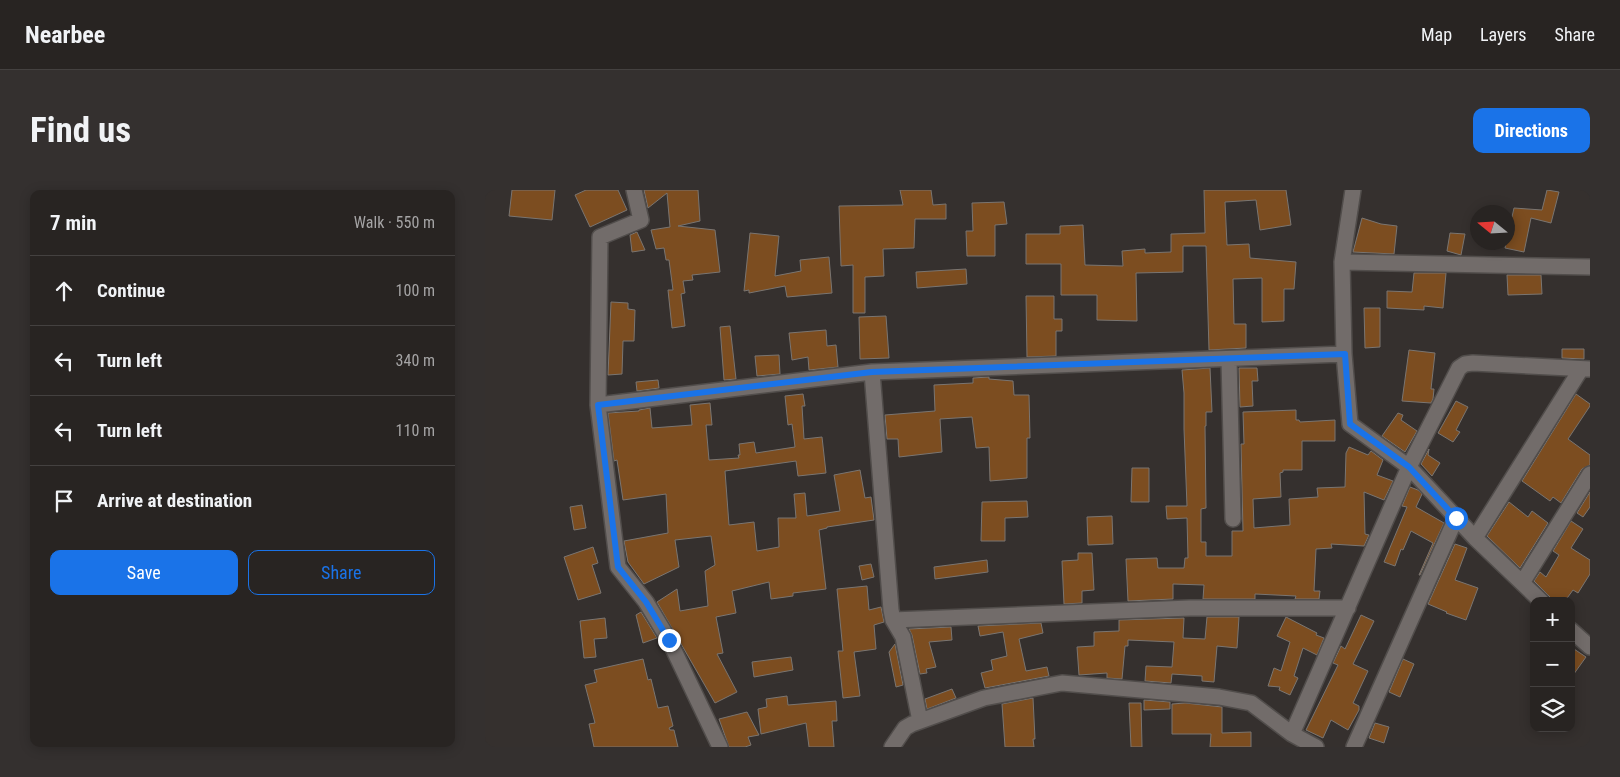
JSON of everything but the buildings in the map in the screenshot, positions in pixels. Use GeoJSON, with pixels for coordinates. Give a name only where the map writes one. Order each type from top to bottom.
{"type":"FeatureCollection","features":[{"type":"Feature","properties":{"kind":"street"},"geometry":{"type":"LineString","coordinates":[[634,190],[641,220],[600,236],[598,405],[618,567],[646,602],[664,633],[720,747]]}},
{"type":"Feature","properties":{"kind":"street"},"geometry":{"type":"LineString","coordinates":[[1353,190],[1342,262],[1345,354],[1350,424],[1409,467],[1475,538],[1537,597]]}},
{"type":"Feature","properties":{"kind":"street"},"geometry":{"type":"LineString","coordinates":[[1342,262],[1590,267]]}},
{"type":"Feature","properties":{"kind":"street"},"geometry":{"type":"LineString","coordinates":[[598,405],[872,372],[1345,354]]}},
{"type":"Feature","properties":{"kind":"street"},"geometry":{"type":"LineString","coordinates":[[1229,359],[1233,519]]}},
{"type":"Feature","properties":{"kind":"street"},"geometry":{"type":"LineString","coordinates":[[1292,734],[1409,467],[1459,368],[1465,364],[1473,363],[1585,369],[1475,538]]}},
{"type":"Feature","properties":{"kind":"street"},"geometry":{"type":"LineString","coordinates":[[872,372],[891,610],[893,620],[903,638],[921,721]]}},
{"type":"Feature","properties":{"kind":"street"},"geometry":{"type":"LineString","coordinates":[[1522,583],[1590,474]]}},
{"type":"Feature","properties":{"kind":"street"},"geometry":{"type":"LineString","coordinates":[[1354,747],[1456,518]]}},
{"type":"Feature","properties":{"kind":"street"},"geometry":{"type":"LineString","coordinates":[[893,620],[1190,608],[1348,608]]}},
{"type":"Feature","properties":{"kind":"street"},"geometry":{"type":"LineString","coordinates":[[1575,634],[1590,648]]}},
{"type":"Feature","properties":{"kind":"street"},"geometry":{"type":"LineString","coordinates":[[891,747],[905,728],[921,721],[984,698],[1062,683],[1219,697],[1251,703],[1292,734],[1316,747]]}},
{"type":"Feature","properties":{"kind":"route"},"geometry":{"type":"LineString","coordinates":[[669,640],[646,602],[618,567],[598,405],[872,372],[1345,354],[1350,424],[1409,467],[1456,518]]}}]}
